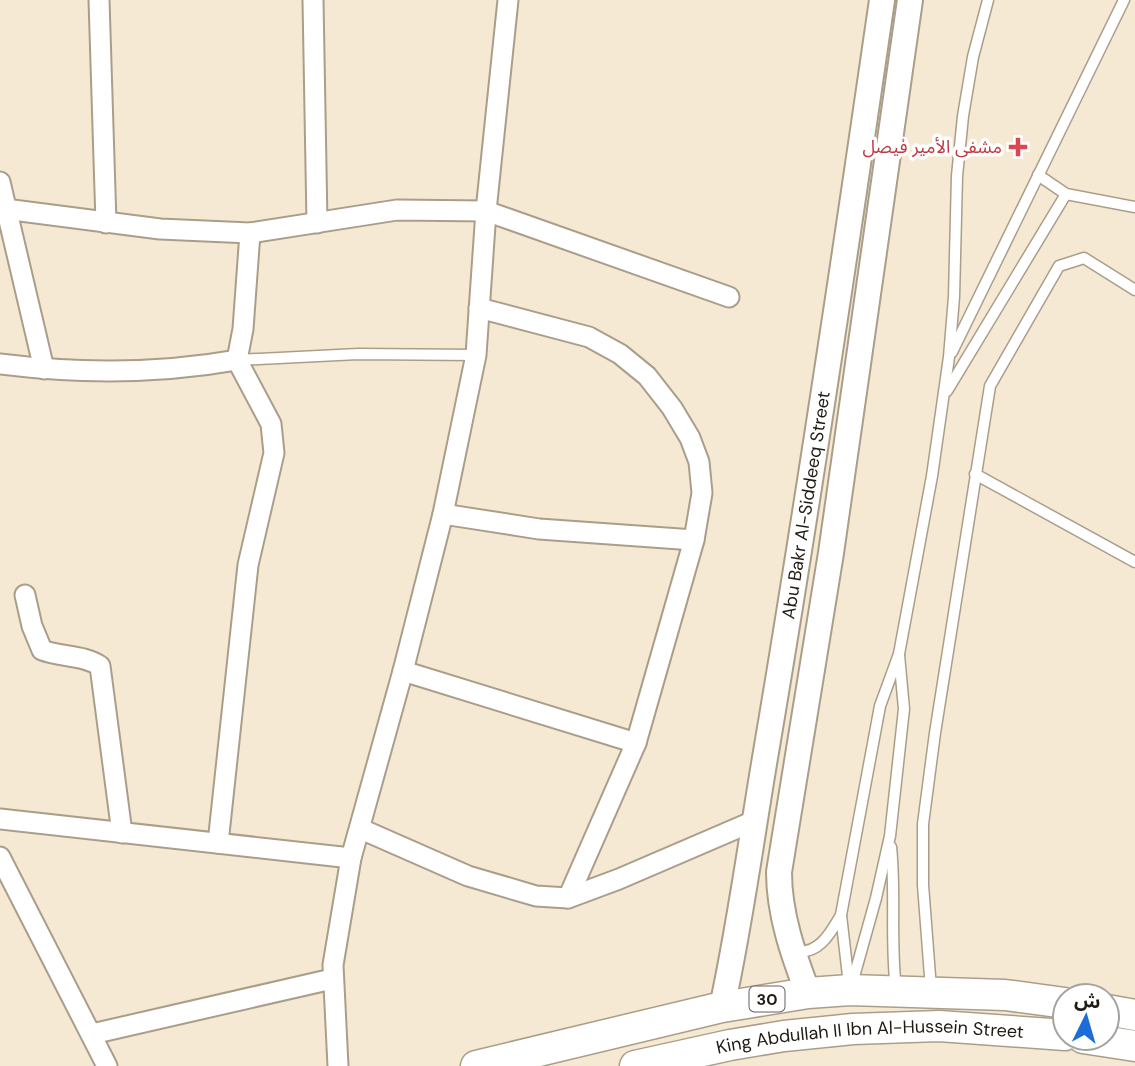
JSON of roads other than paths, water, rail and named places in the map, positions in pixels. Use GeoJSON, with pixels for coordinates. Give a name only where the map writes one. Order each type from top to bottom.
{"type":"FeatureCollection","features":[{"type":"Feature","properties":{"kind":"main road","name":"King Abdullah II Ibn Al-Hussein Street"},"geometry":{"type":"LineString","coordinates":[[476,1066],[722,1007],[808,993],[850,990],[1005,995],[1051,1001]]}},
{"type":"Feature","properties":{"kind":"main road"},"geometry":{"type":"LineString","coordinates":[[850,990],[853,1029]]}},
{"type":"Feature","properties":{"kind":"main road","name":"King Abdullah II Ibn Al-Hussein Street"},"geometry":{"type":"LineString","coordinates":[[635,1066],[730,1045],[853,1029],[939,1026],[1051,1034]]}},
{"type":"Feature","properties":{"kind":"street"},"geometry":{"type":"LineString","coordinates":[[99,0],[106,223]]}},
{"type":"Feature","properties":{"kind":"street"},"geometry":{"type":"LineString","coordinates":[[313,0],[317,223]]}},
{"type":"Feature","properties":{"kind":"street"},"geometry":{"type":"LineString","coordinates":[[338,1066],[332,979],[351,858],[361,829],[443,514],[476,355],[486,211],[509,0]]}},
{"type":"Feature","properties":{"kind":"street","name":"Abu Bakr Al-Siddeeq Street"},"geometry":{"type":"LineString","coordinates":[[722,1007],[737,939],[754,821],[802,544],[882,0]]}},
{"type":"Feature","properties":{"kind":"street","name":"Abu Bakr Al-Siddeeq Street"},"geometry":{"type":"LineString","coordinates":[[808,993],[785,928],[779,893],[779,872],[831,553],[910,0]]}},
{"type":"Feature","properties":{"kind":"street"},"geometry":{"type":"LineString","coordinates":[[0,182],[44,369]]}},
{"type":"Feature","properties":{"kind":"street"},"geometry":{"type":"LineString","coordinates":[[5,209],[106,223],[250,233],[397,210],[486,211],[729,298]]}},
{"type":"Feature","properties":{"kind":"street"},"geometry":{"type":"LineString","coordinates":[[218,844],[248,565],[274,453],[271,424],[237,360],[243,329],[250,233]]}},
{"type":"Feature","properties":{"kind":"street"},"geometry":{"type":"LineString","coordinates":[[479,308],[589,337],[620,354],[647,376],[672,408],[690,438],[699,462],[702,493],[694,540],[636,743],[568,898]]}},
{"type":"Feature","properties":{"kind":"street"},"geometry":{"type":"LineString","coordinates":[[0,364],[113,372],[169,370],[237,360]]}},
{"type":"Feature","properties":{"kind":"street"},"geometry":{"type":"LineString","coordinates":[[443,514],[539,529],[694,540]]}},
{"type":"Feature","properties":{"kind":"street"},"geometry":{"type":"LineString","coordinates":[[25,595],[32,626],[43,650],[100,666],[122,833]]}},
{"type":"Feature","properties":{"kind":"street"},"geometry":{"type":"LineString","coordinates":[[403,671],[636,743]]}},
{"type":"Feature","properties":{"kind":"street"},"geometry":{"type":"LineString","coordinates":[[0,819],[351,858]]}},
{"type":"Feature","properties":{"kind":"street"},"geometry":{"type":"LineString","coordinates":[[361,829],[468,876],[536,895],[568,898],[620,879],[754,821]]}},
{"type":"Feature","properties":{"kind":"street"},"geometry":{"type":"LineString","coordinates":[[0,857],[107,1066]]}},
{"type":"Feature","properties":{"kind":"street"},"geometry":{"type":"LineString","coordinates":[[92,1034],[332,979]]}},
{"type":"Feature","properties":{"kind":"lane"},"geometry":{"type":"LineString","coordinates":[[850,990],[841,915],[880,706],[899,654],[932,476],[949,357],[954,297],[957,176],[963,116],[973,57],[988,0]]}},
{"type":"Feature","properties":{"kind":"lane"},"geometry":{"type":"LineString","coordinates":[[949,357],[1124,0]]}},
{"type":"Feature","properties":{"kind":"lane"},"geometry":{"type":"LineString","coordinates":[[1038,175],[1066,194],[1135,207]]}},
{"type":"Feature","properties":{"kind":"lane"},"geometry":{"type":"LineString","coordinates":[[944,395],[1066,194]]}},
{"type":"Feature","properties":{"kind":"lane"},"geometry":{"type":"LineString","coordinates":[[931,993],[923,885],[923,824],[990,386],[1059,267],[1084,258],[1135,290]]}},
{"type":"Feature","properties":{"kind":"lane"},"geometry":{"type":"LineString","coordinates":[[237,360],[358,354],[476,355]]}},
{"type":"Feature","properties":{"kind":"lane"},"geometry":{"type":"LineString","coordinates":[[975,474],[1135,562]]}},
{"type":"Feature","properties":{"kind":"lane"},"geometry":{"type":"LineString","coordinates":[[850,990],[890,836],[905,709],[899,654]]}},
{"type":"Feature","properties":{"kind":"lane"},"geometry":{"type":"LineString","coordinates":[[890,836],[894,873],[892,943],[896,992]]}},
{"type":"Feature","properties":{"kind":"lane"},"geometry":{"type":"LineString","coordinates":[[793,951],[802,953],[818,947],[841,915]]}},
{"type":"Feature","properties":{"kind":"place","name":"مشفى الأمير فيصل"},"geometry":{"type":"Point","coordinates":[1018,147]}}]}
